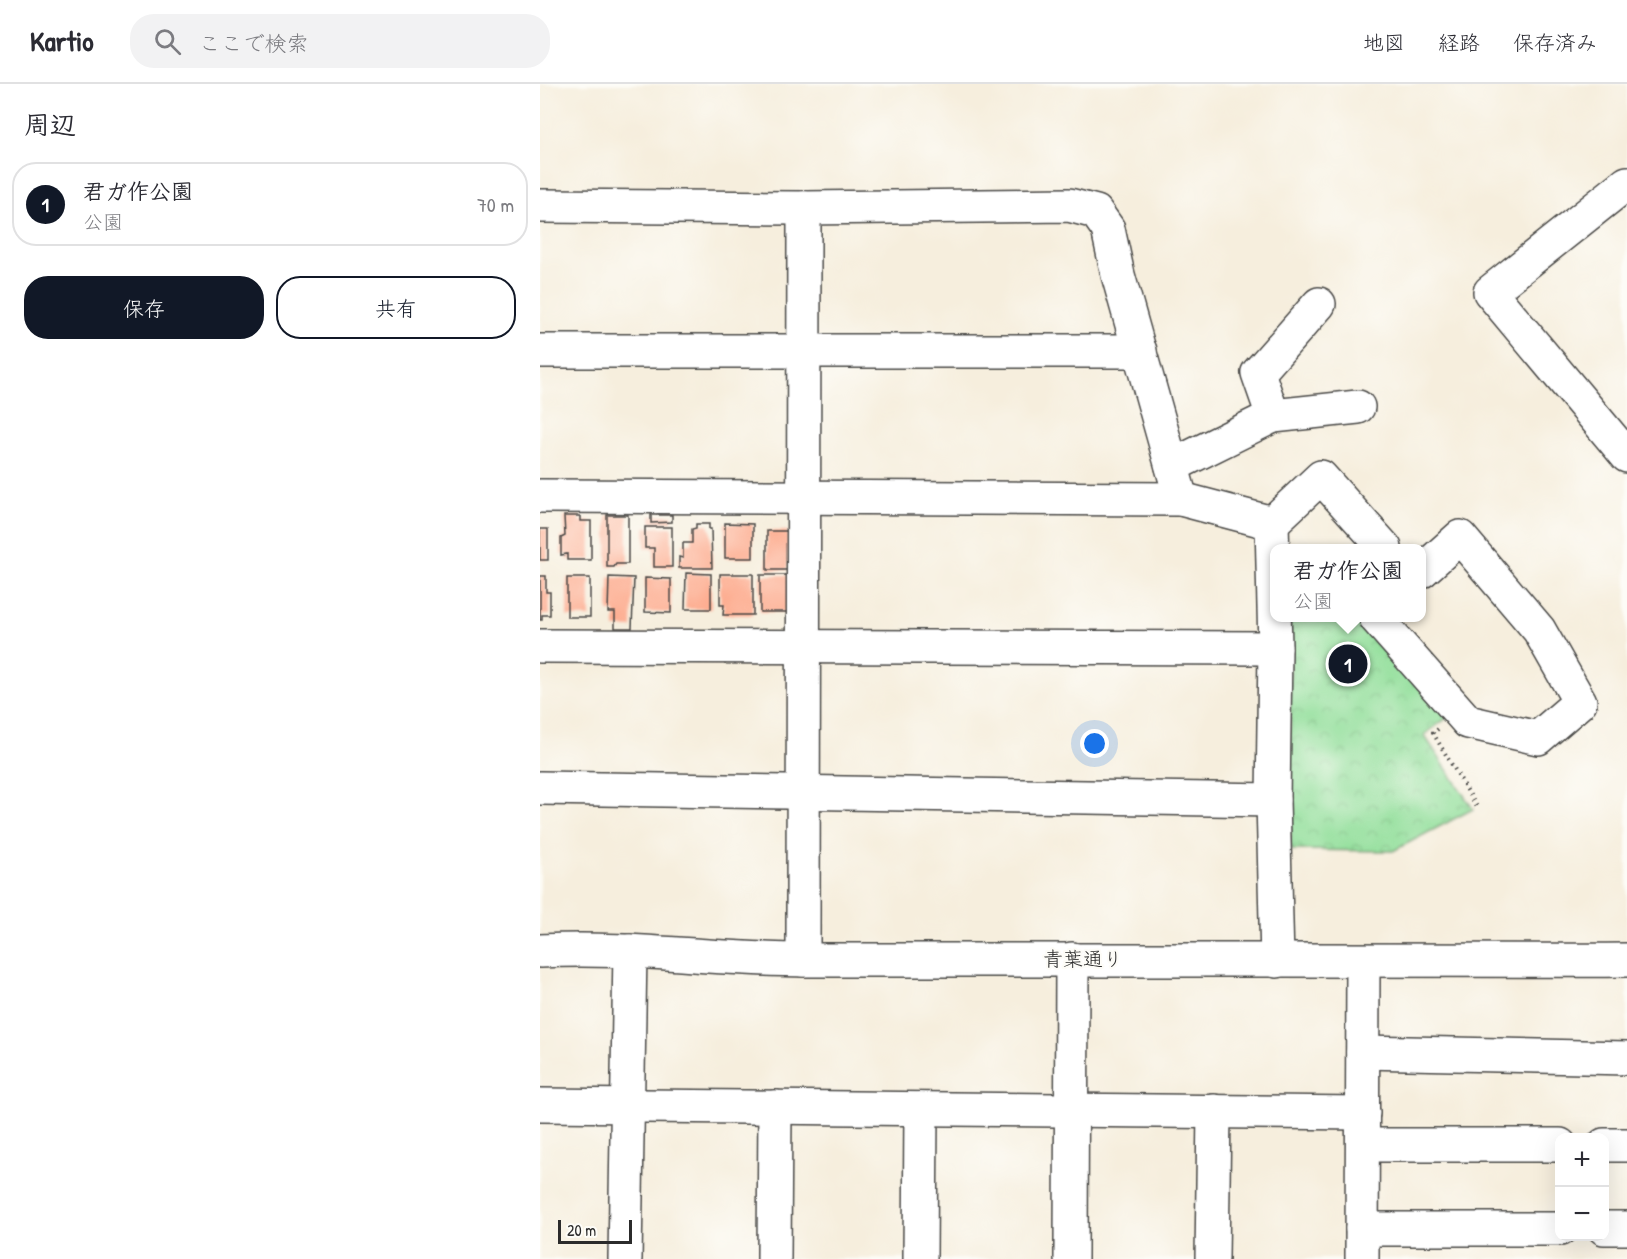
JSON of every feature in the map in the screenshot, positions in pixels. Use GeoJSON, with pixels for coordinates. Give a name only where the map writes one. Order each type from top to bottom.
{"type":"FeatureCollection","features":[{"type":"Feature","properties":{"kind":"street"},"geometry":{"type":"LineString","coordinates":[[1627,183],[1490,292],[1627,456]]}},
{"type":"Feature","properties":{"kind":"street"},"geometry":{"type":"LineString","coordinates":[[540,206],[804,208],[1069,205],[1096,212],[1107,229],[1181,499]]}},
{"type":"Feature","properties":{"kind":"street"},"geometry":{"type":"LineString","coordinates":[[803,960],[804,208]]}},
{"type":"Feature","properties":{"kind":"street"},"geometry":{"type":"LineString","coordinates":[[1273,416],[1258,373],[1319,304]]}},
{"type":"Feature","properties":{"kind":"street"},"geometry":{"type":"LineString","coordinates":[[540,351],[1140,351]]}},
{"type":"Feature","properties":{"kind":"street"},"geometry":{"type":"LineString","coordinates":[[1172,466],[1273,416],[1358,408]]}},
{"type":"Feature","properties":{"kind":"street"},"geometry":{"type":"LineString","coordinates":[[1273,544],[1272,523],[1321,477],[1381,544]]}},
{"type":"Feature","properties":{"kind":"street"},"geometry":{"type":"LineString","coordinates":[[540,496],[1181,499],[1272,523]]}},
{"type":"Feature","properties":{"kind":"street"},"geometry":{"type":"LineString","coordinates":[[1380,622],[1468,722],[1538,738],[1580,702],[1539,630],[1460,537],[1426,567]]}},
{"type":"Feature","properties":{"kind":"street"},"geometry":{"type":"LineString","coordinates":[[1274,622],[1273,800],[1277,961]]}},
{"type":"Feature","properties":{"kind":"street"},"geometry":{"type":"LineString","coordinates":[[540,646],[1275,648]]}},
{"type":"Feature","properties":{"kind":"street"},"geometry":{"type":"LineString","coordinates":[[540,788],[1273,800]]}},
{"type":"Feature","properties":{"kind":"street","name":"青葉通り"},"geometry":{"type":"LineString","coordinates":[[540,951],[581,949],[803,960],[1072,959],[1363,962],[1627,960]]}},
{"type":"Feature","properties":{"kind":"street"},"geometry":{"type":"LineString","coordinates":[[625,1259],[630,951]]}},
{"type":"Feature","properties":{"kind":"street"},"geometry":{"type":"LineString","coordinates":[[1071,1259],[1072,959]]}},
{"type":"Feature","properties":{"kind":"street"},"geometry":{"type":"LineString","coordinates":[[1363,962],[1362,1244],[1555,1228]]}},
{"type":"Feature","properties":{"kind":"street"},"geometry":{"type":"LineString","coordinates":[[1363,1052],[1627,1058]]}},
{"type":"Feature","properties":{"kind":"street"},"geometry":{"type":"LineString","coordinates":[[540,1105],[1363,1113]]}},
{"type":"Feature","properties":{"kind":"street"},"geometry":{"type":"LineString","coordinates":[[774,1259],[776,1107]]}},
{"type":"Feature","properties":{"kind":"street"},"geometry":{"type":"LineString","coordinates":[[920,1259],[921,1109]]}},
{"type":"Feature","properties":{"kind":"street"},"geometry":{"type":"LineString","coordinates":[[1212,1259],[1214,1111]]}},
{"type":"Feature","properties":{"kind":"street"},"geometry":{"type":"LineString","coordinates":[[1363,1144],[1555,1145]]}},
{"type":"Feature","properties":{"kind":"street"},"geometry":{"type":"LineString","coordinates":[[1609,1145],[1627,1145]]}},
{"type":"Feature","properties":{"kind":"street"},"geometry":{"type":"LineString","coordinates":[[1609,1228],[1627,1228]]}},
{"type":"Feature","properties":{"kind":"path"},"geometry":{"type":"LineString","coordinates":[[1460,713],[1433,733],[1477,807]]}},
{"type":"Feature","properties":{"kind":"green space"},"geometry":{"type":"Polygon","coordinates":[[[1290,622],[1371,622],[1448,717],[1424,735],[1473,809],[1393,851],[1291,850],[1290,622]]]}},
{"type":"Feature","properties":{"kind":"building"},"geometry":{"type":"Polygon","coordinates":[[[607,515],[628,515],[628,564],[607,567],[607,515]]]}},
{"type":"Feature","properties":{"kind":"building"},"geometry":{"type":"Polygon","coordinates":[[[651,515],[672,515],[672,522],[651,523],[651,515]]]}},
{"type":"Feature","properties":{"kind":"building"},"geometry":{"type":"Polygon","coordinates":[[[564,516],[580,516],[580,521],[591,521],[591,560],[567,560],[567,554],[561,555],[561,538],[565,536],[564,516]]]}},
{"type":"Feature","properties":{"kind":"building"},"geometry":{"type":"Polygon","coordinates":[[[725,523],[753,524],[753,558],[725,558],[725,523]]]}},
{"type":"Feature","properties":{"kind":"building"},"geometry":{"type":"Polygon","coordinates":[[[696,524],[709,524],[709,529],[711,529],[712,568],[679,568],[679,557],[683,558],[683,543],[692,543],[692,529],[696,528],[696,524]]]}},
{"type":"Feature","properties":{"kind":"building"},"geometry":{"type":"Polygon","coordinates":[[[645,527],[672,527],[672,567],[654,567],[654,548],[645,548],[645,527]]]}},
{"type":"Feature","properties":{"kind":"building"},"geometry":{"type":"Polygon","coordinates":[[[540,529],[548,529],[548,560],[540,560],[540,529]]]}},
{"type":"Feature","properties":{"kind":"building"},"geometry":{"type":"Polygon","coordinates":[[[767,531],[788,531],[788,570],[767,570],[767,531]]]}},
{"type":"Feature","properties":{"kind":"building"},"geometry":{"type":"Polygon","coordinates":[[[686,573],[711,574],[711,609],[685,609],[686,573]]]}},
{"type":"Feature","properties":{"kind":"building"},"geometry":{"type":"Polygon","coordinates":[[[720,574],[753,574],[753,615],[723,615],[724,605],[720,605],[720,574]]]}},
{"type":"Feature","properties":{"kind":"building"},"geometry":{"type":"Polygon","coordinates":[[[760,575],[792,575],[792,612],[760,612],[760,575]]]}},
{"type":"Feature","properties":{"kind":"building"},"geometry":{"type":"Polygon","coordinates":[[[540,576],[546,576],[546,592],[550,592],[550,615],[542,615],[542,620],[540,620],[540,576]]]}},
{"type":"Feature","properties":{"kind":"building"},"geometry":{"type":"Polygon","coordinates":[[[609,577],[634,578],[632,628],[615,628],[615,612],[608,612],[609,577]]]}},
{"type":"Feature","properties":{"kind":"building"},"geometry":{"type":"Polygon","coordinates":[[[567,578],[590,578],[590,617],[567,617],[567,578]]]}},
{"type":"Feature","properties":{"kind":"building"},"geometry":{"type":"Polygon","coordinates":[[[645,578],[671,579],[671,613],[645,612],[645,578]]]}},
{"type":"Feature","properties":{"kind":"place","name":"君ガ作公園"},"geometry":{"type":"Point","coordinates":[1348,664]}}]}
